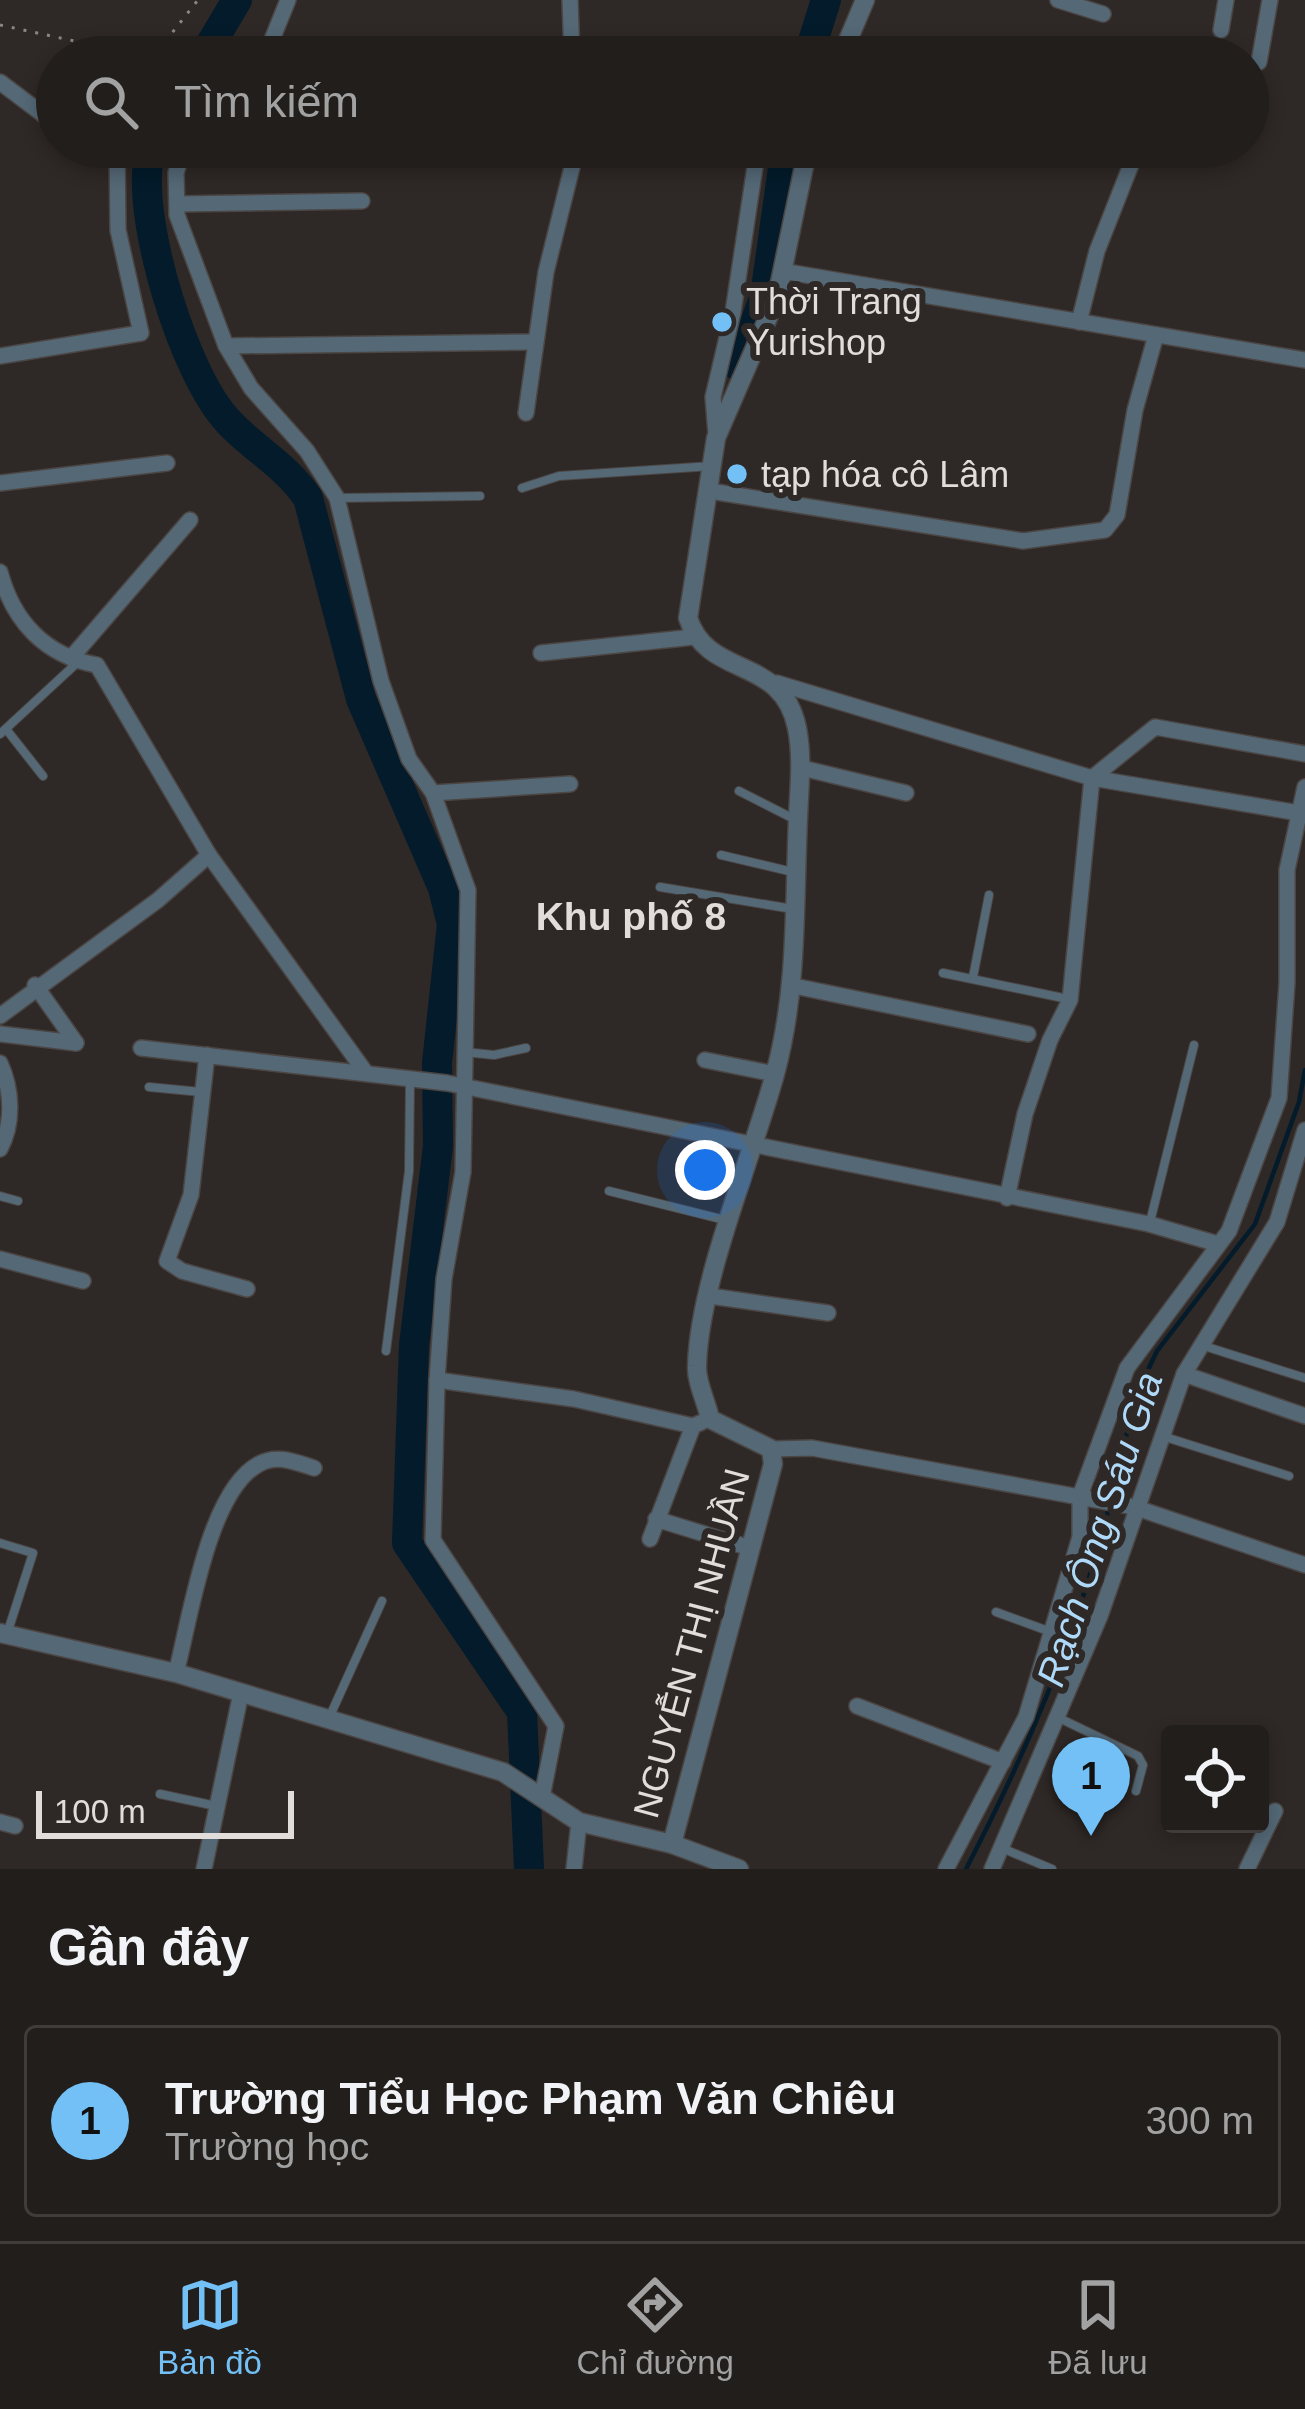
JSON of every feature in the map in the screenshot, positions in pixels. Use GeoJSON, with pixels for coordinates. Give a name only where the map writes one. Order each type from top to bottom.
{"type":"FeatureCollection","features":[{"type":"Feature","properties":{"kind":"street"},"geometry":{"type":"LineString","coordinates":[[273,36],[288,0]]}},
{"type":"Feature","properties":{"kind":"street"},"geometry":{"type":"LineString","coordinates":[[570,0],[571,36]]}},
{"type":"Feature","properties":{"kind":"street"},"geometry":{"type":"LineString","coordinates":[[850,36],[865,0]]}},
{"type":"Feature","properties":{"kind":"street"},"geometry":{"type":"LineString","coordinates":[[1058,0],[1103,14]]}},
{"type":"Feature","properties":{"kind":"street"},"geometry":{"type":"LineString","coordinates":[[1221,30],[1226,0]]}},
{"type":"Feature","properties":{"kind":"street"},"geometry":{"type":"LineString","coordinates":[[1264,36],[1270,0]]}},
{"type":"Feature","properties":{"kind":"street"},"geometry":{"type":"LineString","coordinates":[[0,82],[36,109]]}},
{"type":"Feature","properties":{"kind":"street"},"geometry":{"type":"LineString","coordinates":[[0,356],[141,333],[118,230],[120,168]]}},
{"type":"Feature","properties":{"kind":"street"},"geometry":{"type":"LineString","coordinates":[[178,168],[177,204],[226,346],[251,388],[307,451],[337,498],[381,681],[409,759],[434,793],[468,890],[463,1052],[454,1084],[463,1172],[444,1279],[434,1540],[556,1726],[538,1795]]}},
{"type":"Feature","properties":{"kind":"street"},"geometry":{"type":"LineString","coordinates":[[526,413],[535,342],[573,168]]}},
{"type":"Feature","properties":{"kind":"street"},"geometry":{"type":"LineString","coordinates":[[755,168],[733,312],[713,397],[713,466],[688,619],[694,637],[707,650],[777,683],[1092,778],[1299,812]]}},
{"type":"Feature","properties":{"kind":"street"},"geometry":{"type":"LineString","coordinates":[[716,438],[777,297],[804,168]]}},
{"type":"Feature","properties":{"kind":"street"},"geometry":{"type":"LineString","coordinates":[[1079,322],[1097,251],[1130,168]]}},
{"type":"Feature","properties":{"kind":"street"},"geometry":{"type":"LineString","coordinates":[[177,204],[362,200]]}},
{"type":"Feature","properties":{"kind":"street"},"geometry":{"type":"LineString","coordinates":[[782,271],[1305,359]]}},
{"type":"Feature","properties":{"kind":"street"},"geometry":{"type":"LineString","coordinates":[[710,491],[1023,541],[1105,530],[1117,515],[1135,410],[1156,335]]}},
{"type":"Feature","properties":{"kind":"street"},"geometry":{"type":"LineString","coordinates":[[226,346],[535,342]]}},
{"type":"Feature","properties":{"kind":"street"},"geometry":{"type":"LineString","coordinates":[[0,483],[167,463]]}},
{"type":"Feature","properties":{"kind":"street"},"geometry":{"type":"LineString","coordinates":[[74,660],[190,520]]}},
{"type":"Feature","properties":{"kind":"street"},"geometry":{"type":"LineString","coordinates":[[0,572],[17,620],[74,660],[97,665],[209,854],[366,1073]]}},
{"type":"Feature","properties":{"kind":"street"},"geometry":{"type":"LineString","coordinates":[[541,653],[694,637]]}},
{"type":"Feature","properties":{"kind":"street","name":"NGUYỄN THỊ NHUẦN"},"geometry":{"type":"LineString","coordinates":[[739,1869],[672,1844],[773,1464],[771,1449],[702,1422],[696,1370],[710,1296],[775,1074],[794,986],[802,769],[790,701],[777,683]]}},
{"type":"Feature","properties":{"kind":"street"},"geometry":{"type":"LineString","coordinates":[[1006,1198],[1025,1114],[1049,1040],[1070,1000],[1092,778],[1155,727],[1305,754]]}},
{"type":"Feature","properties":{"kind":"street"},"geometry":{"type":"LineString","coordinates":[[802,769],[906,793]]}},
{"type":"Feature","properties":{"kind":"street"},"geometry":{"type":"LineString","coordinates":[[434,793],[570,784]]}},
{"type":"Feature","properties":{"kind":"street"},"geometry":{"type":"LineString","coordinates":[[946,1869],[1026,1717],[1080,1537],[1085,1497],[1127,1368],[1229,1231],[1279,1098],[1287,982],[1287,870],[1305,787]]}},
{"type":"Feature","properties":{"kind":"street"},"geometry":{"type":"LineString","coordinates":[[0,1016],[35,985],[158,900],[209,854]]}},
{"type":"Feature","properties":{"kind":"street"},"geometry":{"type":"LineString","coordinates":[[0,1034],[76,1043],[35,985]]}},
{"type":"Feature","properties":{"kind":"street"},"geometry":{"type":"LineString","coordinates":[[794,986],[1028,1034]]}},
{"type":"Feature","properties":{"kind":"street"},"geometry":{"type":"LineString","coordinates":[[141,1048],[454,1084],[1149,1224],[1218,1244]]}},
{"type":"Feature","properties":{"kind":"street"},"geometry":{"type":"LineString","coordinates":[[207,1055],[191,1195],[167,1261],[182,1271],[247,1289]]}},
{"type":"Feature","properties":{"kind":"street"},"geometry":{"type":"LineString","coordinates":[[705,1060],[775,1074]]}},
{"type":"Feature","properties":{"kind":"street"},"geometry":{"type":"LineString","coordinates":[[0,1063],[9,1099],[9,1127],[0,1149]]}},
{"type":"Feature","properties":{"kind":"street"},"geometry":{"type":"LineString","coordinates":[[992,1869],[1100,1616],[1130,1507],[1184,1374],[1270,1235],[1305,1130]]}},
{"type":"Feature","properties":{"kind":"street"},"geometry":{"type":"LineString","coordinates":[[0,1259],[83,1281]]}},
{"type":"Feature","properties":{"kind":"street"},"geometry":{"type":"LineString","coordinates":[[710,1296],[828,1312]]}},
{"type":"Feature","properties":{"kind":"street"},"geometry":{"type":"LineString","coordinates":[[1184,1374],[1305,1416]]}},
{"type":"Feature","properties":{"kind":"street"},"geometry":{"type":"LineString","coordinates":[[437,1380],[702,1422],[650,1539]]}},
{"type":"Feature","properties":{"kind":"street"},"geometry":{"type":"LineString","coordinates":[[771,1449],[812,1448],[1085,1497],[1130,1507],[1305,1565]]}},
{"type":"Feature","properties":{"kind":"street"},"geometry":{"type":"LineString","coordinates":[[176,1673],[216,1519],[230,1495],[261,1462],[280,1458],[314,1468]]}},
{"type":"Feature","properties":{"kind":"street"},"geometry":{"type":"LineString","coordinates":[[656,1519],[750,1548]]}},
{"type":"Feature","properties":{"kind":"street"},"geometry":{"type":"LineString","coordinates":[[3,1634],[176,1673],[328,1719],[513,1779],[579,1822],[672,1844]]}},
{"type":"Feature","properties":{"kind":"street"},"geometry":{"type":"LineString","coordinates":[[205,1869],[241,1693]]}},
{"type":"Feature","properties":{"kind":"street"},"geometry":{"type":"LineString","coordinates":[[857,1706],[1003,1762]]}},
{"type":"Feature","properties":{"kind":"street"},"geometry":{"type":"LineString","coordinates":[[1247,1869],[1274,1811]]}},
{"type":"Feature","properties":{"kind":"street"},"geometry":{"type":"LineString","coordinates":[[574,1869],[579,1822]]}},
{"type":"Feature","properties":{"kind":"lane"},"geometry":{"type":"LineString","coordinates":[[522,488],[559,476],[713,466]]}},
{"type":"Feature","properties":{"kind":"lane"},"geometry":{"type":"LineString","coordinates":[[337,498],[480,496]]}},
{"type":"Feature","properties":{"kind":"lane"},"geometry":{"type":"LineString","coordinates":[[43,776],[3,731],[74,660]]}},
{"type":"Feature","properties":{"kind":"lane"},"geometry":{"type":"LineString","coordinates":[[740,791],[798,821]]}},
{"type":"Feature","properties":{"kind":"lane"},"geometry":{"type":"LineString","coordinates":[[721,855],[798,873]]}},
{"type":"Feature","properties":{"kind":"lane"},"geometry":{"type":"LineString","coordinates":[[660,887],[795,909]]}},
{"type":"Feature","properties":{"kind":"lane"},"geometry":{"type":"LineString","coordinates":[[973,977],[989,895]]}},
{"type":"Feature","properties":{"kind":"lane"},"geometry":{"type":"LineString","coordinates":[[943,973],[1070,1000]]}},
{"type":"Feature","properties":{"kind":"lane"},"geometry":{"type":"LineString","coordinates":[[1149,1224],[1194,1046]]}},
{"type":"Feature","properties":{"kind":"lane"},"geometry":{"type":"LineString","coordinates":[[463,1052],[494,1054],[526,1048]]}},
{"type":"Feature","properties":{"kind":"lane"},"geometry":{"type":"LineString","coordinates":[[386,1351],[410,1171],[415,1079]]}},
{"type":"Feature","properties":{"kind":"lane"},"geometry":{"type":"LineString","coordinates":[[149,1087],[203,1092]]}},
{"type":"Feature","properties":{"kind":"lane"},"geometry":{"type":"LineString","coordinates":[[609,1191],[731,1221]]}},
{"type":"Feature","properties":{"kind":"lane"},"geometry":{"type":"LineString","coordinates":[[0,1196],[19,1201]]}},
{"type":"Feature","properties":{"kind":"lane"},"geometry":{"type":"LineString","coordinates":[[1199,1344],[1305,1378]]}},
{"type":"Feature","properties":{"kind":"lane"},"geometry":{"type":"LineString","coordinates":[[1160,1436],[1289,1476]]}},
{"type":"Feature","properties":{"kind":"lane"},"geometry":{"type":"LineString","coordinates":[[0,1543],[34,1553],[3,1634]]}},
{"type":"Feature","properties":{"kind":"lane"},"geometry":{"type":"LineString","coordinates":[[328,1719],[382,1601]]}},
{"type":"Feature","properties":{"kind":"lane"},"geometry":{"type":"LineString","coordinates":[[996,1612],[1052,1633]]}},
{"type":"Feature","properties":{"kind":"lane"},"geometry":{"type":"LineString","coordinates":[[1058,1718],[1138,1756],[1143,1765],[1136,1791]]}},
{"type":"Feature","properties":{"kind":"lane"},"geometry":{"type":"LineString","coordinates":[[160,1794],[218,1807]]}},
{"type":"Feature","properties":{"kind":"lane"},"geometry":{"type":"LineString","coordinates":[[1004,1849],[1052,1869]]}},
{"type":"Feature","properties":{"kind":"path"},"geometry":{"type":"LineString","coordinates":[[169,36],[198,0]]}},
{"type":"Feature","properties":{"kind":"path"},"geometry":{"type":"LineString","coordinates":[[0,25],[51,36]]}},
{"type":"Feature","properties":{"kind":"waterway"},"geometry":{"type":"LineString","coordinates":[[216,36],[237,0]]}},
{"type":"Feature","properties":{"kind":"waterway"},"geometry":{"type":"LineString","coordinates":[[815,36],[826,0]]}},
{"type":"Feature","properties":{"kind":"waterway"},"geometry":{"type":"LineString","coordinates":[[148,168],[150,223],[181,335],[195,369],[227,420],[308,498],[361,699],[443,888],[452,924],[437,1063],[438,1146],[414,1345],[407,1543],[522,1712],[529,1869]]}},
{"type":"Feature","properties":{"kind":"waterway"},"geometry":{"type":"LineString","coordinates":[[739,367],[765,296],[783,168]]}},
{"type":"Feature","properties":{"kind":"waterway","name":"Rạch Ông Sáu Gia"},"geometry":{"type":"LineString","coordinates":[[1111,1496],[1137,1393],[1157,1351],[1255,1224],[1299,1102],[1305,1070]]}},
{"type":"Feature","properties":{"kind":"waterway","name":"Rạch Ông Sáu Gia"},"geometry":{"type":"LineString","coordinates":[[966,1869],[1048,1692],[1082,1601],[1109,1507]]}},
{"type":"Feature","properties":{"kind":"place","name":"Thời Trang Yurishop"},"geometry":{"type":"Point","coordinates":[722,322]}},
{"type":"Feature","properties":{"kind":"place","name":"tạp hóa cô Lâm"},"geometry":{"type":"Point","coordinates":[737,474]}},
{"type":"Feature","properties":{"kind":"place","name":"Trường Tiểu Học Phạm Văn Chiêu"},"geometry":{"type":"Point","coordinates":[1091,1836]}},
{"type":"Feature","properties":{"kind":"district","name":"Khu phố 8"},"geometry":{"type":"Point","coordinates":[631,916]}}]}
